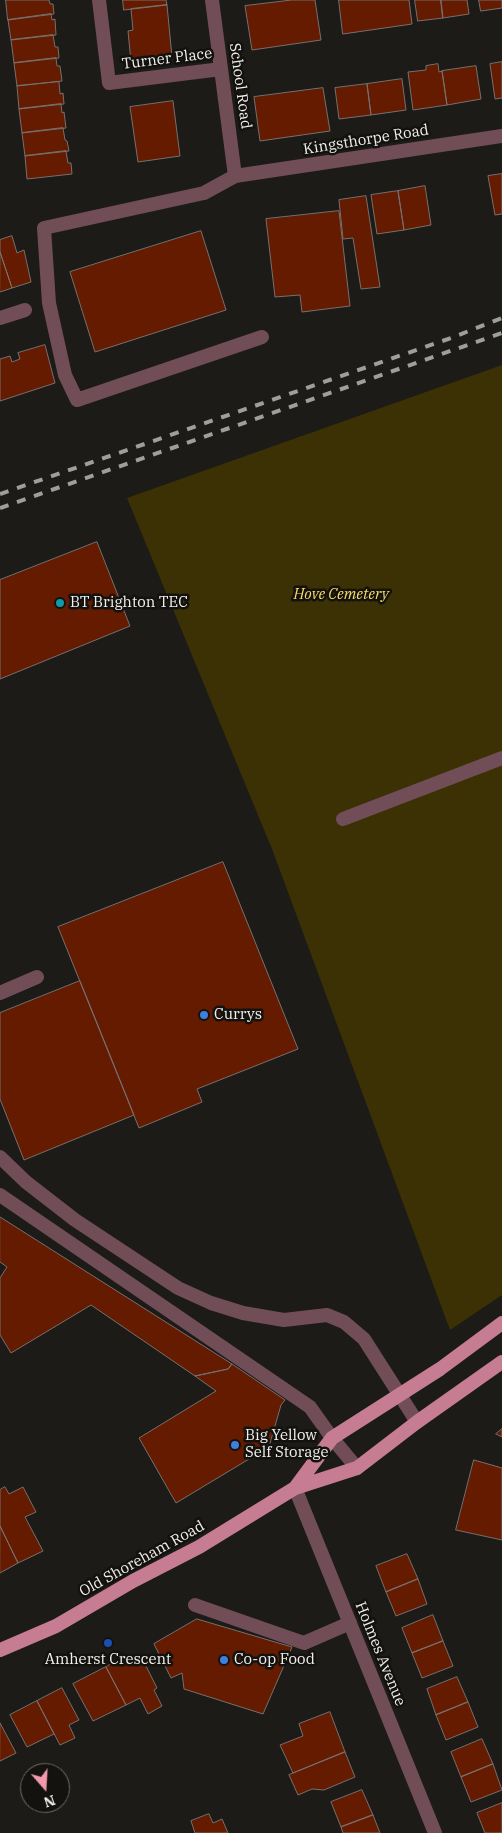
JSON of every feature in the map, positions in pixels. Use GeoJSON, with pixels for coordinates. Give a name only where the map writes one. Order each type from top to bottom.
{"type":"FeatureCollection","features":[{"type":"Feature","properties":{"kind":"main road","name":"Old Shoreham Road"},"geometry":{"type":"LineString","coordinates":[[295,1488],[332,1438],[440,1368],[502,1323]]}},
{"type":"Feature","properties":{"kind":"main road","name":"Old Shoreham Road"},"geometry":{"type":"LineString","coordinates":[[0,1650],[56,1626],[133,1581],[199,1548],[295,1488],[358,1468],[417,1422],[502,1362]]}},
{"type":"Feature","properties":{"kind":"street","name":"Turner Place"},"geometry":{"type":"LineString","coordinates":[[99,0],[109,83],[221,69]]}},
{"type":"Feature","properties":{"kind":"street","name":"School Road"},"geometry":{"type":"LineString","coordinates":[[212,0],[236,176]]}},
{"type":"Feature","properties":{"kind":"street","name":"Kingsthorpe Road"},"geometry":{"type":"LineString","coordinates":[[262,337],[77,400],[64,375],[49,303],[44,228],[204,193],[236,176],[502,136]]}},
{"type":"Feature","properties":{"kind":"street"},"geometry":{"type":"LineString","coordinates":[[0,318],[25,310]]}},
{"type":"Feature","properties":{"kind":"street"},"geometry":{"type":"LineString","coordinates":[[343,819],[502,758]]}},
{"type":"Feature","properties":{"kind":"street"},"geometry":{"type":"LineString","coordinates":[[0,993],[37,977]]}},
{"type":"Feature","properties":{"kind":"street"},"geometry":{"type":"LineString","coordinates":[[0,1157],[26,1182],[75,1220],[178,1288],[211,1303],[243,1313],[284,1320],[327,1315],[344,1322],[364,1339],[417,1422]]}},
{"type":"Feature","properties":{"kind":"street"},"geometry":{"type":"LineString","coordinates":[[0,1195],[310,1407],[332,1438],[358,1468]]}},
{"type":"Feature","properties":{"kind":"street","name":"Holmes Avenue"},"geometry":{"type":"LineString","coordinates":[[295,1488],[435,1833]]}},
{"type":"Feature","properties":{"kind":"street"},"geometry":{"type":"LineString","coordinates":[[195,1605],[304,1643],[350,1624]]}},
{"type":"Feature","properties":{"kind":"green space","name":"Hove Cemetery"},"geometry":{"type":"Polygon","coordinates":[[[502,365],[502,1295],[450,1330],[272,849],[127,498],[502,365]]]}},
{"type":"Feature","properties":{"kind":"building"},"geometry":{"type":"Polygon","coordinates":[[[6,0],[49,0],[50,4],[53,4],[54,14],[8,20],[6,0]]]}},
{"type":"Feature","properties":{"kind":"building"},"geometry":{"type":"Polygon","coordinates":[[[123,0],[166,0],[167,5],[124,10],[123,0]]]}},
{"type":"Feature","properties":{"kind":"building"},"geometry":{"type":"Polygon","coordinates":[[[292,0],[315,0],[321,40],[252,50],[245,6],[292,0]]]}},
{"type":"Feature","properties":{"kind":"building"},"geometry":{"type":"Polygon","coordinates":[[[339,0],[409,0],[412,24],[343,34],[339,0]]]}},
{"type":"Feature","properties":{"kind":"building"},"geometry":{"type":"Polygon","coordinates":[[[415,0],[441,0],[443,18],[418,21],[415,0]]]}},
{"type":"Feature","properties":{"kind":"building"},"geometry":{"type":"Polygon","coordinates":[[[441,0],[467,0],[469,14],[443,18],[441,0]]]}},
{"type":"Feature","properties":{"kind":"building"},"geometry":{"type":"Polygon","coordinates":[[[479,0],[502,0],[502,8],[481,11],[479,0]]]}},
{"type":"Feature","properties":{"kind":"building"},"geometry":{"type":"Polygon","coordinates":[[[167,5],[172,57],[131,62],[128,31],[133,30],[131,9],[167,5]]]}},
{"type":"Feature","properties":{"kind":"building"},"geometry":{"type":"Polygon","coordinates":[[[51,14],[52,20],[55,19],[56,35],[11,40],[8,20],[51,14]]]}},
{"type":"Feature","properties":{"kind":"building"},"geometry":{"type":"Polygon","coordinates":[[[53,35],[55,47],[58,47],[59,58],[14,63],[11,40],[53,35]]]}},
{"type":"Feature","properties":{"kind":"building"},"geometry":{"type":"Polygon","coordinates":[[[56,58],[57,66],[60,66],[62,81],[17,86],[14,63],[56,58]]]}},
{"type":"Feature","properties":{"kind":"building"},"geometry":{"type":"Polygon","coordinates":[[[502,62],[502,98],[495,99],[490,64],[502,62]]]}},
{"type":"Feature","properties":{"kind":"building"},"geometry":{"type":"Polygon","coordinates":[[[438,64],[439,72],[442,71],[447,105],[413,110],[408,72],[426,70],[426,66],[438,64]]]}},
{"type":"Feature","properties":{"kind":"building"},"geometry":{"type":"Polygon","coordinates":[[[476,66],[481,99],[447,105],[442,71],[476,66]]]}},
{"type":"Feature","properties":{"kind":"building"},"geometry":{"type":"Polygon","coordinates":[[[402,79],[406,110],[371,115],[367,84],[402,79]]]}},
{"type":"Feature","properties":{"kind":"building"},"geometry":{"type":"Polygon","coordinates":[[[59,82],[60,94],[63,93],[64,104],[19,109],[17,86],[59,82]]]}},
{"type":"Feature","properties":{"kind":"building"},"geometry":{"type":"Polygon","coordinates":[[[367,84],[371,115],[339,119],[335,88],[367,84]]]}},
{"type":"Feature","properties":{"kind":"building"},"geometry":{"type":"Polygon","coordinates":[[[323,88],[330,131],[260,141],[254,97],[323,88]]]}},
{"type":"Feature","properties":{"kind":"building"},"geometry":{"type":"Polygon","coordinates":[[[173,101],[180,156],[138,162],[130,107],[173,101]]]}},
{"type":"Feature","properties":{"kind":"building"},"geometry":{"type":"Polygon","coordinates":[[[61,104],[66,128],[22,133],[19,109],[61,104]]]}},
{"type":"Feature","properties":{"kind":"building"},"geometry":{"type":"Polygon","coordinates":[[[63,128],[69,151],[25,156],[22,133],[63,128]]]}},
{"type":"Feature","properties":{"kind":"building"},"geometry":{"type":"Polygon","coordinates":[[[66,151],[68,163],[71,163],[72,174],[27,179],[25,156],[66,151]]]}},
{"type":"Feature","properties":{"kind":"building"},"geometry":{"type":"Polygon","coordinates":[[[502,174],[502,214],[495,215],[488,176],[502,174]]]}},
{"type":"Feature","properties":{"kind":"building"},"geometry":{"type":"Polygon","coordinates":[[[425,186],[431,225],[404,230],[398,191],[425,186]]]}},
{"type":"Feature","properties":{"kind":"building"},"geometry":{"type":"Polygon","coordinates":[[[398,191],[404,230],[377,234],[371,195],[398,191]]]}},
{"type":"Feature","properties":{"kind":"building"},"geometry":{"type":"Polygon","coordinates":[[[366,196],[380,287],[361,289],[353,238],[343,239],[339,200],[366,196]]]}},
{"type":"Feature","properties":{"kind":"building"},"geometry":{"type":"Polygon","coordinates":[[[339,211],[350,306],[302,312],[300,295],[275,297],[266,219],[339,211]]]}},
{"type":"Feature","properties":{"kind":"building"},"geometry":{"type":"Polygon","coordinates":[[[201,231],[226,310],[95,352],[70,272],[201,231]]]}},
{"type":"Feature","properties":{"kind":"building"},"geometry":{"type":"Polygon","coordinates":[[[12,236],[17,253],[24,250],[31,282],[12,288],[0,252],[0,240],[12,236]]]}},
{"type":"Feature","properties":{"kind":"building"},"geometry":{"type":"Polygon","coordinates":[[[0,252],[12,288],[0,292],[0,252]]]}},
{"type":"Feature","properties":{"kind":"building"},"geometry":{"type":"Polygon","coordinates":[[[45,345],[55,383],[0,401],[0,359],[10,356],[12,362],[20,359],[18,353],[45,345]]]}},
{"type":"Feature","properties":{"kind":"building","name":"BT Brighton TEC"},"geometry":{"type":"Polygon","coordinates":[[[97,542],[130,626],[0,679],[0,580],[97,542]]]}},
{"type":"Feature","properties":{"kind":"building"},"geometry":{"type":"Polygon","coordinates":[[[223,862],[298,1049],[197,1089],[202,1102],[139,1128],[58,927],[223,862]]]}},
{"type":"Feature","properties":{"kind":"building"},"geometry":{"type":"Polygon","coordinates":[[[80,981],[134,1115],[24,1160],[0,1099],[0,1013],[80,981]]]}},
{"type":"Feature","properties":{"kind":"building"},"geometry":{"type":"Polygon","coordinates":[[[0,1217],[232,1364],[228,1369],[195,1376],[91,1305],[11,1353],[0,1335],[0,1278],[7,1267],[0,1262],[0,1217]]]}},
{"type":"Feature","properties":{"kind":"building"},"geometry":{"type":"Polygon","coordinates":[[[232,1364],[285,1400],[281,1405],[269,1447],[176,1503],[139,1438],[216,1391],[195,1376],[228,1369],[232,1364]]]}},
{"type":"Feature","properties":{"kind":"building"},"geometry":{"type":"Polygon","coordinates":[[[502,1429],[502,1437],[496,1434],[502,1429]]]}},
{"type":"Feature","properties":{"kind":"building"},"geometry":{"type":"Polygon","coordinates":[[[474,1460],[502,1468],[502,1540],[456,1530],[474,1460]]]}},
{"type":"Feature","properties":{"kind":"building"},"geometry":{"type":"Polygon","coordinates":[[[5,1487],[9,1494],[23,1487],[36,1512],[25,1517],[43,1551],[18,1563],[0,1526],[0,1490],[5,1487]]]}},
{"type":"Feature","properties":{"kind":"building"},"geometry":{"type":"Polygon","coordinates":[[[0,1526],[18,1563],[0,1573],[0,1526]]]}},
{"type":"Feature","properties":{"kind":"building"},"geometry":{"type":"Polygon","coordinates":[[[407,1554],[418,1579],[386,1592],[376,1566],[407,1554]]]}},
{"type":"Feature","properties":{"kind":"building"},"geometry":{"type":"Polygon","coordinates":[[[418,1579],[427,1604],[396,1616],[386,1592],[418,1579]]]}},
{"type":"Feature","properties":{"kind":"building"},"geometry":{"type":"Polygon","coordinates":[[[433,1615],[443,1641],[412,1653],[402,1628],[433,1615]]]}},
{"type":"Feature","properties":{"kind":"building","name":"Co-op Food"},"geometry":{"type":"Polygon","coordinates":[[[197,1619],[292,1647],[263,1714],[184,1689],[182,1673],[171,1678],[154,1644],[197,1619]]]}},
{"type":"Feature","properties":{"kind":"building"},"geometry":{"type":"Polygon","coordinates":[[[443,1641],[453,1666],[422,1678],[412,1653],[443,1641]]]}},
{"type":"Feature","properties":{"kind":"building"},"geometry":{"type":"Polygon","coordinates":[[[126,1656],[129,1662],[141,1656],[157,1688],[154,1690],[162,1706],[148,1714],[140,1698],[126,1705],[106,1667],[126,1656]]]}},
{"type":"Feature","properties":{"kind":"building"},"geometry":{"type":"Polygon","coordinates":[[[106,1667],[126,1705],[93,1721],[73,1684],[106,1667]]]}},
{"type":"Feature","properties":{"kind":"building"},"geometry":{"type":"Polygon","coordinates":[[[457,1677],[468,1702],[436,1715],[427,1689],[457,1677]]]}},
{"type":"Feature","properties":{"kind":"building"},"geometry":{"type":"Polygon","coordinates":[[[62,1688],[79,1720],[69,1725],[75,1738],[60,1745],[37,1701],[62,1688]]]}},
{"type":"Feature","properties":{"kind":"building"},"geometry":{"type":"Polygon","coordinates":[[[37,1701],[54,1734],[27,1747],[10,1715],[37,1701]]]}},
{"type":"Feature","properties":{"kind":"building"},"geometry":{"type":"Polygon","coordinates":[[[468,1702],[478,1727],[446,1740],[436,1715],[468,1702]]]}},
{"type":"Feature","properties":{"kind":"building"},"geometry":{"type":"Polygon","coordinates":[[[330,1712],[345,1752],[293,1773],[280,1745],[303,1736],[299,1724],[330,1712]]]}},
{"type":"Feature","properties":{"kind":"building"},"geometry":{"type":"Polygon","coordinates":[[[0,1723],[16,1753],[0,1761],[0,1723]]]}},
{"type":"Feature","properties":{"kind":"building"},"geometry":{"type":"Polygon","coordinates":[[[482,1739],[493,1764],[461,1777],[451,1752],[482,1739]]]}},
{"type":"Feature","properties":{"kind":"building"},"geometry":{"type":"Polygon","coordinates":[[[345,1752],[355,1777],[324,1790],[312,1789],[298,1795],[289,1775],[345,1752]]]}},
{"type":"Feature","properties":{"kind":"building"},"geometry":{"type":"Polygon","coordinates":[[[493,1764],[502,1790],[471,1802],[461,1777],[493,1764]]]}},
{"type":"Feature","properties":{"kind":"building"},"geometry":{"type":"Polygon","coordinates":[[[362,1790],[373,1815],[341,1827],[331,1802],[362,1790]]]}},
{"type":"Feature","properties":{"kind":"building"},"geometry":{"type":"Polygon","coordinates":[[[502,1803],[502,1833],[485,1833],[477,1813],[502,1803]]]}},
{"type":"Feature","properties":{"kind":"building"},"geometry":{"type":"Polygon","coordinates":[[[209,1814],[213,1823],[222,1819],[228,1833],[195,1833],[191,1821],[209,1814]]]}},
{"type":"Feature","properties":{"kind":"building"},"geometry":{"type":"Polygon","coordinates":[[[373,1815],[380,1833],[343,1833],[341,1827],[373,1815]]]}},
{"type":"Feature","properties":{"kind":"railway"},"geometry":{"type":"LineString","coordinates":[[0,494],[451,338],[502,318]]}},
{"type":"Feature","properties":{"kind":"railway"},"geometry":{"type":"LineString","coordinates":[[0,508],[502,333]]}},
{"type":"Feature","properties":{"kind":"place","name":"BT Brighton TEC"},"geometry":{"type":"Point","coordinates":[60,603]}},
{"type":"Feature","properties":{"kind":"place","name":"Currys"},"geometry":{"type":"Point","coordinates":[204,1015]}},
{"type":"Feature","properties":{"kind":"place","name":"Big Yellow Self Storage"},"geometry":{"type":"Point","coordinates":[235,1445]}},
{"type":"Feature","properties":{"kind":"place","name":"Amherst Crescent"},"geometry":{"type":"Point","coordinates":[108,1643]}},
{"type":"Feature","properties":{"kind":"place","name":"Co-op Food"},"geometry":{"type":"Point","coordinates":[224,1660]}}]}
